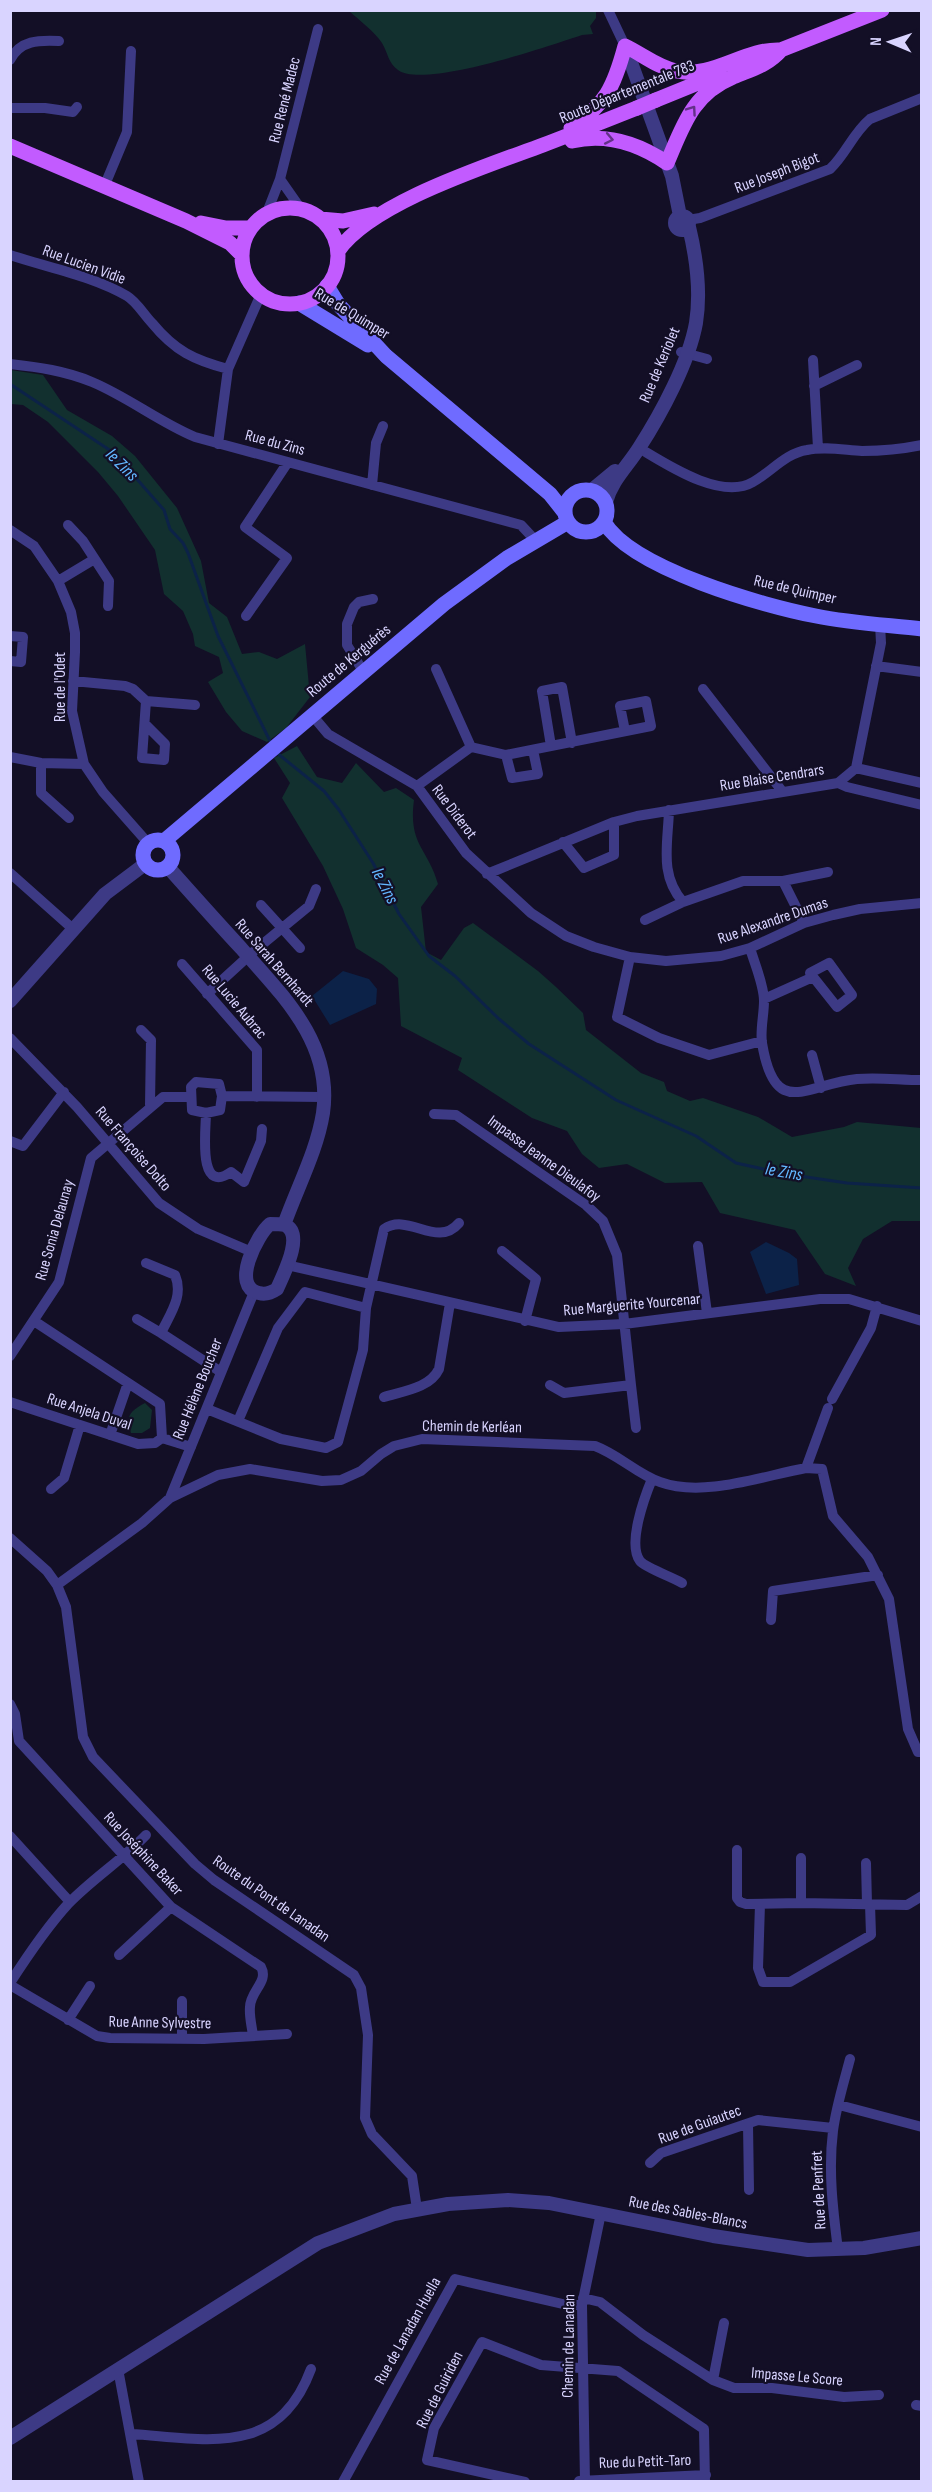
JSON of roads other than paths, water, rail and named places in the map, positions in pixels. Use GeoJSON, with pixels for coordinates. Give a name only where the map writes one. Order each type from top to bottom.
{"type":"FeatureCollection","features":[{"type":"Feature","properties":{"kind":"main road","name":"Route Départementale 783"},"geometry":{"type":"LineString","coordinates":[[321,219],[343,221],[386,210],[458,178],[882,10]]}},
{"type":"Feature","properties":{"kind":"main road"},"geometry":{"type":"LineString","coordinates":[[552,142],[593,112],[606,97],[616,79],[625,46],[656,64],[676,71],[692,72],[706,71],[767,49],[781,50]]}},
{"type":"Feature","properties":{"kind":"main road"},"geometry":{"type":"LineString","coordinates":[[552,142],[606,137],[632,145],[667,163],[687,117],[700,98],[721,82],[771,61],[781,50]]}},
{"type":"Feature","properties":{"kind":"main road"},"geometry":{"type":"LineString","coordinates":[[10,146],[186,221],[230,243],[242,255]]}},
{"type":"Feature","properties":{"kind":"main road"},"geometry":{"type":"LineString","coordinates":[[283,209],[301,209],[321,219],[332,233],[338,251],[334,276],[318,296],[299,303],[279,303],[261,294],[247,277],[242,255],[245,241],[251,228],[266,215],[283,209]]}},
{"type":"Feature","properties":{"kind":"main road","name":"Route Départementale 783"},"geometry":{"type":"LineString","coordinates":[[338,251],[352,234],[386,210]]}},
{"type":"Feature","properties":{"kind":"main road"},"geometry":{"type":"LineString","coordinates":[[186,221],[226,228],[251,228]]}},
{"type":"Feature","properties":{"kind":"main road","name":"Rue de Quimper"},"geometry":{"type":"LineString","coordinates":[[327,286],[338,304],[386,356],[550,494],[567,518]]}},
{"type":"Feature","properties":{"kind":"main road","name":"Rue de Quimper"},"geometry":{"type":"LineString","coordinates":[[299,303],[386,356]]}},
{"type":"Feature","properties":{"kind":"main road"},"geometry":{"type":"LineString","coordinates":[[581,490],[591,490],[606,502],[607,516],[598,527],[579,531],[567,518],[566,504],[571,496],[581,490]]}},
{"type":"Feature","properties":{"kind":"main road"},"geometry":{"type":"LineString","coordinates":[[550,494],[571,496]]}},
{"type":"Feature","properties":{"kind":"main road","name":"Route de Kerguérès"},"geometry":{"type":"LineString","coordinates":[[164,841],[452,598],[567,518]]}},
{"type":"Feature","properties":{"kind":"main road","name":"Rue de Quimper"},"geometry":{"type":"LineString","coordinates":[[598,527],[638,559],[772,606],[816,616],[921,629]]}},
{"type":"Feature","properties":{"kind":"main road"},"geometry":{"type":"LineString","coordinates":[[155,840],[164,841],[173,853],[168,867],[163,870],[153,870],[145,864],[142,855],[148,843],[155,840]]}},
{"type":"Feature","properties":{"kind":"street","name":"Rue de Keriolet"},"geometry":{"type":"LineString","coordinates":[[606,502],[613,481],[639,448],[676,378],[683,353],[691,304],[685,223],[667,163],[625,46],[608,10]]}},
{"type":"Feature","properties":{"kind":"street","name":"Rue René Madec"},"geometry":{"type":"LineString","coordinates":[[266,215],[280,179],[318,29]]}},
{"type":"Feature","properties":{"kind":"street"},"geometry":{"type":"LineString","coordinates":[[10,60],[15,50],[25,43],[59,41]]}},
{"type":"Feature","properties":{"kind":"street"},"geometry":{"type":"LineString","coordinates":[[104,187],[128,132],[131,51]]}},
{"type":"Feature","properties":{"kind":"street","name":"Rue Joseph Bigot"},"geometry":{"type":"LineString","coordinates":[[685,223],[830,169],[841,159],[863,124],[921,98]]}},
{"type":"Feature","properties":{"kind":"street"},"geometry":{"type":"LineString","coordinates":[[10,108],[45,108],[68,113],[77,108]]}},
{"type":"Feature","properties":{"kind":"street"},"geometry":{"type":"LineString","coordinates":[[280,179],[301,209]]}},
{"type":"Feature","properties":{"kind":"street","name":"Rue Lucien Vidie"},"geometry":{"type":"LineString","coordinates":[[10,255],[105,285],[130,298],[162,336],[178,350],[198,362],[231,376]]}},
{"type":"Feature","properties":{"kind":"street"},"geometry":{"type":"LineString","coordinates":[[218,444],[231,376],[261,294]]}},
{"type":"Feature","properties":{"kind":"street","name":"Rue de Keriolet"},"geometry":{"type":"LineString","coordinates":[[591,490],[609,478],[629,453],[658,405],[683,353]]}},
{"type":"Feature","properties":{"kind":"street"},"geometry":{"type":"LineString","coordinates":[[683,353],[706,359]]}},
{"type":"Feature","properties":{"kind":"street"},"geometry":{"type":"LineString","coordinates":[[813,360],[818,448]]}},
{"type":"Feature","properties":{"kind":"street","name":"Rue du Zins"},"geometry":{"type":"LineString","coordinates":[[10,364],[45,368],[92,382],[167,425],[195,437],[521,525],[536,540]]}},
{"type":"Feature","properties":{"kind":"street"},"geometry":{"type":"LineString","coordinates":[[814,386],[857,365]]}},
{"type":"Feature","properties":{"kind":"street"},"geometry":{"type":"LineString","coordinates":[[372,485],[376,443],[383,426]]}},
{"type":"Feature","properties":{"kind":"street"},"geometry":{"type":"LineString","coordinates":[[639,448],[688,475],[714,485],[732,487],[751,484],[785,459],[805,450],[818,448],[873,451],[921,445]]}},
{"type":"Feature","properties":{"kind":"street"},"geometry":{"type":"LineString","coordinates":[[246,616],[287,558],[245,527],[288,462]]}},
{"type":"Feature","properties":{"kind":"street"},"geometry":{"type":"LineString","coordinates":[[68,525],[83,541],[93,560],[109,581],[108,606]]}},
{"type":"Feature","properties":{"kind":"street","name":"Rue de l'Odet"},"geometry":{"type":"LineString","coordinates":[[10,530],[34,546],[58,581],[71,612],[75,633],[72,711],[84,764],[103,792],[148,843]]}},
{"type":"Feature","properties":{"kind":"street"},"geometry":{"type":"LineString","coordinates":[[58,581],[93,560]]}},
{"type":"Feature","properties":{"kind":"street"},"geometry":{"type":"LineString","coordinates":[[363,671],[347,645],[347,624],[354,607],[359,602],[373,599]]}},
{"type":"Feature","properties":{"kind":"street"},"geometry":{"type":"LineString","coordinates":[[880,624],[880,643],[856,768],[921,783]]}},
{"type":"Feature","properties":{"kind":"street"},"geometry":{"type":"LineString","coordinates":[[10,636],[23,637],[21,662],[10,661]]}},
{"type":"Feature","properties":{"kind":"street"},"geometry":{"type":"LineString","coordinates":[[876,666],[921,672]]}},
{"type":"Feature","properties":{"kind":"street"},"geometry":{"type":"LineString","coordinates":[[436,669],[471,747]]}},
{"type":"Feature","properties":{"kind":"street"},"geometry":{"type":"LineString","coordinates":[[73,681],[125,686],[133,689],[146,701],[195,705]]}},
{"type":"Feature","properties":{"kind":"street"},"geometry":{"type":"LineString","coordinates":[[551,746],[542,691],[562,687],[572,743]]}},
{"type":"Feature","properties":{"kind":"street"},"geometry":{"type":"LineString","coordinates":[[703,689],[782,791]]}},
{"type":"Feature","properties":{"kind":"street"},"geometry":{"type":"LineString","coordinates":[[145,724],[146,701]]}},
{"type":"Feature","properties":{"kind":"street","name":"Rue Diderot"},"geometry":{"type":"LineString","coordinates":[[312,715],[328,734],[417,786],[466,853],[531,913],[566,936]]}},
{"type":"Feature","properties":{"kind":"street"},"geometry":{"type":"LineString","coordinates":[[417,786],[471,747],[506,755],[625,731]]}},
{"type":"Feature","properties":{"kind":"street"},"geometry":{"type":"LineString","coordinates":[[506,755],[512,778],[538,774],[533,750]]}},
{"type":"Feature","properties":{"kind":"street"},"geometry":{"type":"LineString","coordinates":[[10,757],[41,764],[84,764]]}},
{"type":"Feature","properties":{"kind":"street"},"geometry":{"type":"LineString","coordinates":[[41,764],[41,793],[69,818]]}},
{"type":"Feature","properties":{"kind":"street","name":"Rue Blaise Cendrars"},"geometry":{"type":"LineString","coordinates":[[487,874],[614,822],[669,810],[838,783],[856,768]]}},
{"type":"Feature","properties":{"kind":"street"},"geometry":{"type":"LineString","coordinates":[[838,783],[921,803]]}},
{"type":"Feature","properties":{"kind":"street"},"geometry":{"type":"LineString","coordinates":[[669,810],[667,876],[672,890],[683,902]]}},
{"type":"Feature","properties":{"kind":"street"},"geometry":{"type":"LineString","coordinates":[[563,842],[584,868],[614,855],[614,822]]}},
{"type":"Feature","properties":{"kind":"street"},"geometry":{"type":"LineString","coordinates":[[10,1001],[105,894],[145,864]]}},
{"type":"Feature","properties":{"kind":"street","name":"Rue Sarah Bernhardt"},"geometry":{"type":"LineString","coordinates":[[168,867],[297,1011],[315,1047],[323,1080],[323,1110],[318,1134],[284,1225]]}},
{"type":"Feature","properties":{"kind":"street"},"geometry":{"type":"LineString","coordinates":[[645,920],[683,902],[743,881],[783,881],[828,872]]}},
{"type":"Feature","properties":{"kind":"street"},"geometry":{"type":"LineString","coordinates":[[10,873],[73,928]]}},
{"type":"Feature","properties":{"kind":"street"},"geometry":{"type":"LineString","coordinates":[[783,881],[804,923]]}},
{"type":"Feature","properties":{"kind":"street"},"geometry":{"type":"LineString","coordinates":[[207,994],[309,906],[316,889]]}},
{"type":"Feature","properties":{"kind":"street","name":"Rue Alexandre Dumas"},"geometry":{"type":"LineString","coordinates":[[566,936],[630,957],[666,961],[691,960],[721,956],[750,948],[804,923],[860,909],[921,903]]}},
{"type":"Feature","properties":{"kind":"street"},"geometry":{"type":"LineString","coordinates":[[261,904],[300,948]]}},
{"type":"Feature","properties":{"kind":"street"},"geometry":{"type":"LineString","coordinates":[[750,948],[764,999],[762,1041],[772,1080],[779,1087],[794,1092],[808,1092],[858,1079],[921,1080]]}},
{"type":"Feature","properties":{"kind":"street"},"geometry":{"type":"LineString","coordinates":[[630,957],[617,1017],[657,1038],[709,1056],[762,1041]]}},
{"type":"Feature","properties":{"kind":"street","name":"Rue Lucie Aubrac"},"geometry":{"type":"LineString","coordinates":[[182,964],[257,1050],[257,1097]]}},
{"type":"Feature","properties":{"kind":"street"},"geometry":{"type":"LineString","coordinates":[[764,999],[813,977]]}},
{"type":"Feature","properties":{"kind":"street"},"geometry":{"type":"LineString","coordinates":[[141,1030],[151,1040],[150,1106]]}},
{"type":"Feature","properties":{"kind":"street","name":"Rue Françoise Dolto"},"geometry":{"type":"LineString","coordinates":[[10,1038],[64,1092],[159,1203],[198,1229],[252,1252]]}},
{"type":"Feature","properties":{"kind":"street"},"geometry":{"type":"LineString","coordinates":[[812,1055],[821,1088]]}},
{"type":"Feature","properties":{"kind":"street"},"geometry":{"type":"LineString","coordinates":[[206,1082],[219,1084],[222,1096],[220,1110],[206,1113],[192,1110],[190,1097],[193,1084],[206,1082]]}},
{"type":"Feature","properties":{"kind":"street"},"geometry":{"type":"LineString","coordinates":[[10,1141],[24,1146],[64,1092]]}},
{"type":"Feature","properties":{"kind":"street"},"geometry":{"type":"LineString","coordinates":[[222,1096],[323,1097]]}},
{"type":"Feature","properties":{"kind":"street"},"geometry":{"type":"LineString","coordinates":[[150,1106],[163,1097],[190,1097]]}},
{"type":"Feature","properties":{"kind":"street","name":"Rue Sonia Delaunay"},"geometry":{"type":"LineString","coordinates":[[10,1356],[59,1282],[91,1158],[150,1106]]}},
{"type":"Feature","properties":{"kind":"street"},"geometry":{"type":"LineString","coordinates":[[206,1113],[205,1166],[217,1176],[225,1176],[231,1172],[244,1182],[261,1141],[262,1130]]}},
{"type":"Feature","properties":{"kind":"street","name":"Impasse Jeanne Dieulafoy"},"geometry":{"type":"LineString","coordinates":[[434,1114],[456,1114],[586,1205],[603,1221],[617,1255],[636,1428]]}},
{"type":"Feature","properties":{"kind":"street"},"geometry":{"type":"LineString","coordinates":[[207,1408],[281,1439],[326,1448],[338,1442],[363,1350],[366,1308],[384,1229],[398,1224],[442,1234],[455,1228],[459,1223]]}},
{"type":"Feature","properties":{"kind":"street"},"geometry":{"type":"LineString","coordinates":[[270,1224],[284,1225],[293,1234],[294,1245],[277,1288],[271,1293],[254,1292],[248,1284],[245,1273],[252,1252],[261,1232],[270,1224]]}},
{"type":"Feature","properties":{"kind":"street"},"geometry":{"type":"LineString","coordinates":[[698,1246],[707,1313]]}},
{"type":"Feature","properties":{"kind":"street"},"geometry":{"type":"LineString","coordinates":[[502,1251],[536,1279],[525,1321]]}},
{"type":"Feature","properties":{"kind":"street"},"geometry":{"type":"LineString","coordinates":[[146,1263],[175,1275],[178,1283],[179,1294],[161,1334]]}},
{"type":"Feature","properties":{"kind":"street","name":"Rue Marguerite Yourcenar"},"geometry":{"type":"LineString","coordinates":[[287,1265],[559,1327],[624,1324],[820,1299],[849,1299],[921,1321]]}},
{"type":"Feature","properties":{"kind":"street","name":"Rue Hélène Boucher"},"geometry":{"type":"LineString","coordinates":[[170,1498],[254,1292]]}},
{"type":"Feature","properties":{"kind":"street"},"geometry":{"type":"LineString","coordinates":[[238,1421],[278,1328],[305,1292],[366,1308]]}},
{"type":"Feature","properties":{"kind":"street"},"geometry":{"type":"LineString","coordinates":[[384,1397],[413,1388],[435,1377],[440,1369],[450,1303]]}},
{"type":"Feature","properties":{"kind":"street"},"geometry":{"type":"LineString","coordinates":[[877,1306],[871,1328],[830,1403],[806,1467],[822,1469],[833,1516],[867,1557],[889,1599],[908,1729],[918,1752],[921,1752]]}},
{"type":"Feature","properties":{"kind":"street"},"geometry":{"type":"LineString","coordinates":[[137,1319],[221,1372]]}},
{"type":"Feature","properties":{"kind":"street"},"geometry":{"type":"LineString","coordinates":[[34,1321],[160,1404],[162,1438]]}},
{"type":"Feature","properties":{"kind":"street"},"geometry":{"type":"LineString","coordinates":[[110,1435],[128,1383]]}},
{"type":"Feature","properties":{"kind":"street"},"geometry":{"type":"LineString","coordinates":[[550,1385],[564,1393],[631,1385]]}},
{"type":"Feature","properties":{"kind":"street","name":"Rue Anjela Duval"},"geometry":{"type":"LineString","coordinates":[[10,1402],[138,1444],[155,1443],[162,1438],[191,1447]]}},
{"type":"Feature","properties":{"kind":"street"},"geometry":{"type":"LineString","coordinates":[[51,1489],[64,1478],[80,1425]]}},
{"type":"Feature","properties":{"kind":"street","name":"Chemin de Kerléan"},"geometry":{"type":"LineString","coordinates":[[57,1585],[142,1523],[170,1498],[218,1475],[242,1469],[322,1481],[341,1480],[361,1471],[394,1446],[422,1439],[595,1446],[618,1456],[652,1479],[682,1487],[708,1487],[806,1467]]}},
{"type":"Feature","properties":{"kind":"street"},"geometry":{"type":"LineString","coordinates":[[652,1479],[642,1505],[634,1549],[640,1562],[682,1582]]}},
{"type":"Feature","properties":{"kind":"street","name":"Route du Pont de Lanadan"},"geometry":{"type":"LineString","coordinates":[[10,1538],[47,1571],[57,1585],[66,1607],[83,1737],[93,1757],[195,1864],[214,1880],[354,1975],[361,1988],[368,2035],[365,2118],[372,2134],[412,2176],[417,2209]]}},
{"type":"Feature","properties":{"kind":"street"},"geometry":{"type":"LineString","coordinates":[[771,1620],[773,1591],[878,1575]]}},
{"type":"Feature","properties":{"kind":"street","name":"Rue Joséphine Baker"},"geometry":{"type":"LineString","coordinates":[[10,1704],[15,1714],[19,1741],[171,1907],[261,1967],[264,1978],[249,2006],[253,2036]]}},
{"type":"Feature","properties":{"kind":"street"},"geometry":{"type":"LineString","coordinates":[[10,1984],[46,1928],[70,1902],[125,1857],[146,1835]]}},
{"type":"Feature","properties":{"kind":"street"},"geometry":{"type":"LineString","coordinates":[[10,1836],[70,1902]]}},
{"type":"Feature","properties":{"kind":"street"},"geometry":{"type":"LineString","coordinates":[[737,1850],[737,1898],[746,1904],[907,1905],[921,1896]]}},
{"type":"Feature","properties":{"kind":"street"},"geometry":{"type":"LineString","coordinates":[[801,1858],[801,1903]]}},
{"type":"Feature","properties":{"kind":"street"},"geometry":{"type":"LineString","coordinates":[[760,1904],[758,1968],[763,1982],[790,1982],[871,1935],[866,1863]]}},
{"type":"Feature","properties":{"kind":"street"},"geometry":{"type":"LineString","coordinates":[[119,1954],[171,1907]]}},
{"type":"Feature","properties":{"kind":"street","name":"Rue Anne Sylvestre"},"geometry":{"type":"LineString","coordinates":[[10,1984],[97,2036],[182,2039],[287,2034]]}},
{"type":"Feature","properties":{"kind":"street"},"geometry":{"type":"LineString","coordinates":[[68,2020],[90,1986]]}},
{"type":"Feature","properties":{"kind":"street"},"geometry":{"type":"LineString","coordinates":[[182,2001],[182,2039]]}},
{"type":"Feature","properties":{"kind":"street","name":"Rue de Penfret"},"geometry":{"type":"LineString","coordinates":[[838,2250],[831,2194],[833,2128],[850,2059]]}},
{"type":"Feature","properties":{"kind":"street"},"geometry":{"type":"LineString","coordinates":[[838,2105],[921,2127]]}},
{"type":"Feature","properties":{"kind":"street","name":"Rue de Guiautec"},"geometry":{"type":"LineString","coordinates":[[650,2163],[661,2153],[758,2120],[833,2128]]}},
{"type":"Feature","properties":{"kind":"street"},"geometry":{"type":"LineString","coordinates":[[748,2124],[749,2190]]}},
{"type":"Feature","properties":{"kind":"street","name":"Rue des Sables-Blancs"},"geometry":{"type":"LineString","coordinates":[[10,2438],[318,2243],[366,2222],[417,2209],[448,2204],[508,2200],[549,2203],[766,2245],[838,2250],[921,2238]]}},
{"type":"Feature","properties":{"kind":"street","name":"Chemin de Lanadan"},"geometry":{"type":"LineString","coordinates":[[583,2481],[583,2302],[601,2213]]}},
{"type":"Feature","properties":{"kind":"street","name":"Rue de Lanadan Huella"},"geometry":{"type":"LineString","coordinates":[[343,2481],[455,2279],[567,2305],[583,2302]]}},
{"type":"Feature","properties":{"kind":"street","name":"Impasse Le Score"},"geometry":{"type":"LineString","coordinates":[[583,2302],[600,2302],[643,2335],[713,2380],[734,2388],[772,2388],[844,2397],[879,2395]]}},
{"type":"Feature","properties":{"kind":"street"},"geometry":{"type":"LineString","coordinates":[[713,2380],[724,2323]]}},
{"type":"Feature","properties":{"kind":"street","name":"Rue de Guiriden"},"geometry":{"type":"LineString","coordinates":[[525,2481],[427,2460],[434,2428],[482,2342],[541,2366],[584,2369]]}},
{"type":"Feature","properties":{"kind":"street"},"geometry":{"type":"LineString","coordinates":[[118,2369],[139,2481]]}},
{"type":"Feature","properties":{"kind":"street"},"geometry":{"type":"LineString","coordinates":[[131,2434],[223,2440],[243,2437],[278,2420],[294,2405],[311,2369]]}},
{"type":"Feature","properties":{"kind":"street","name":"Rue du Petit-Taro"},"geometry":{"type":"LineString","coordinates":[[583,2481],[706,2478],[704,2429],[618,2371],[584,2369]]}},
{"type":"Feature","properties":{"kind":"water"},"geometry":{"type":"Polygon","coordinates":[[[343,971],[369,979],[377,989],[376,1004],[330,1025],[312,996],[343,971]]]}},
{"type":"Feature","properties":{"kind":"water"},"geometry":{"type":"Polygon","coordinates":[[[766,1242],[797,1259],[799,1285],[766,1294],[750,1252],[766,1242]]]}},
{"type":"Feature","properties":{"kind":"waterway","name":"le Zins"},"geometry":{"type":"LineString","coordinates":[[10,384],[114,453],[164,510],[170,529],[183,543],[188,553],[218,636],[272,745]]}},
{"type":"Feature","properties":{"kind":"waterway","name":"le Zins"},"geometry":{"type":"LineString","coordinates":[[277,753],[324,791],[339,810],[373,863],[399,914],[429,956],[455,976],[499,1019],[529,1044],[616,1100],[696,1136],[736,1163],[786,1174],[847,1183],[922,1188]]}}]}
